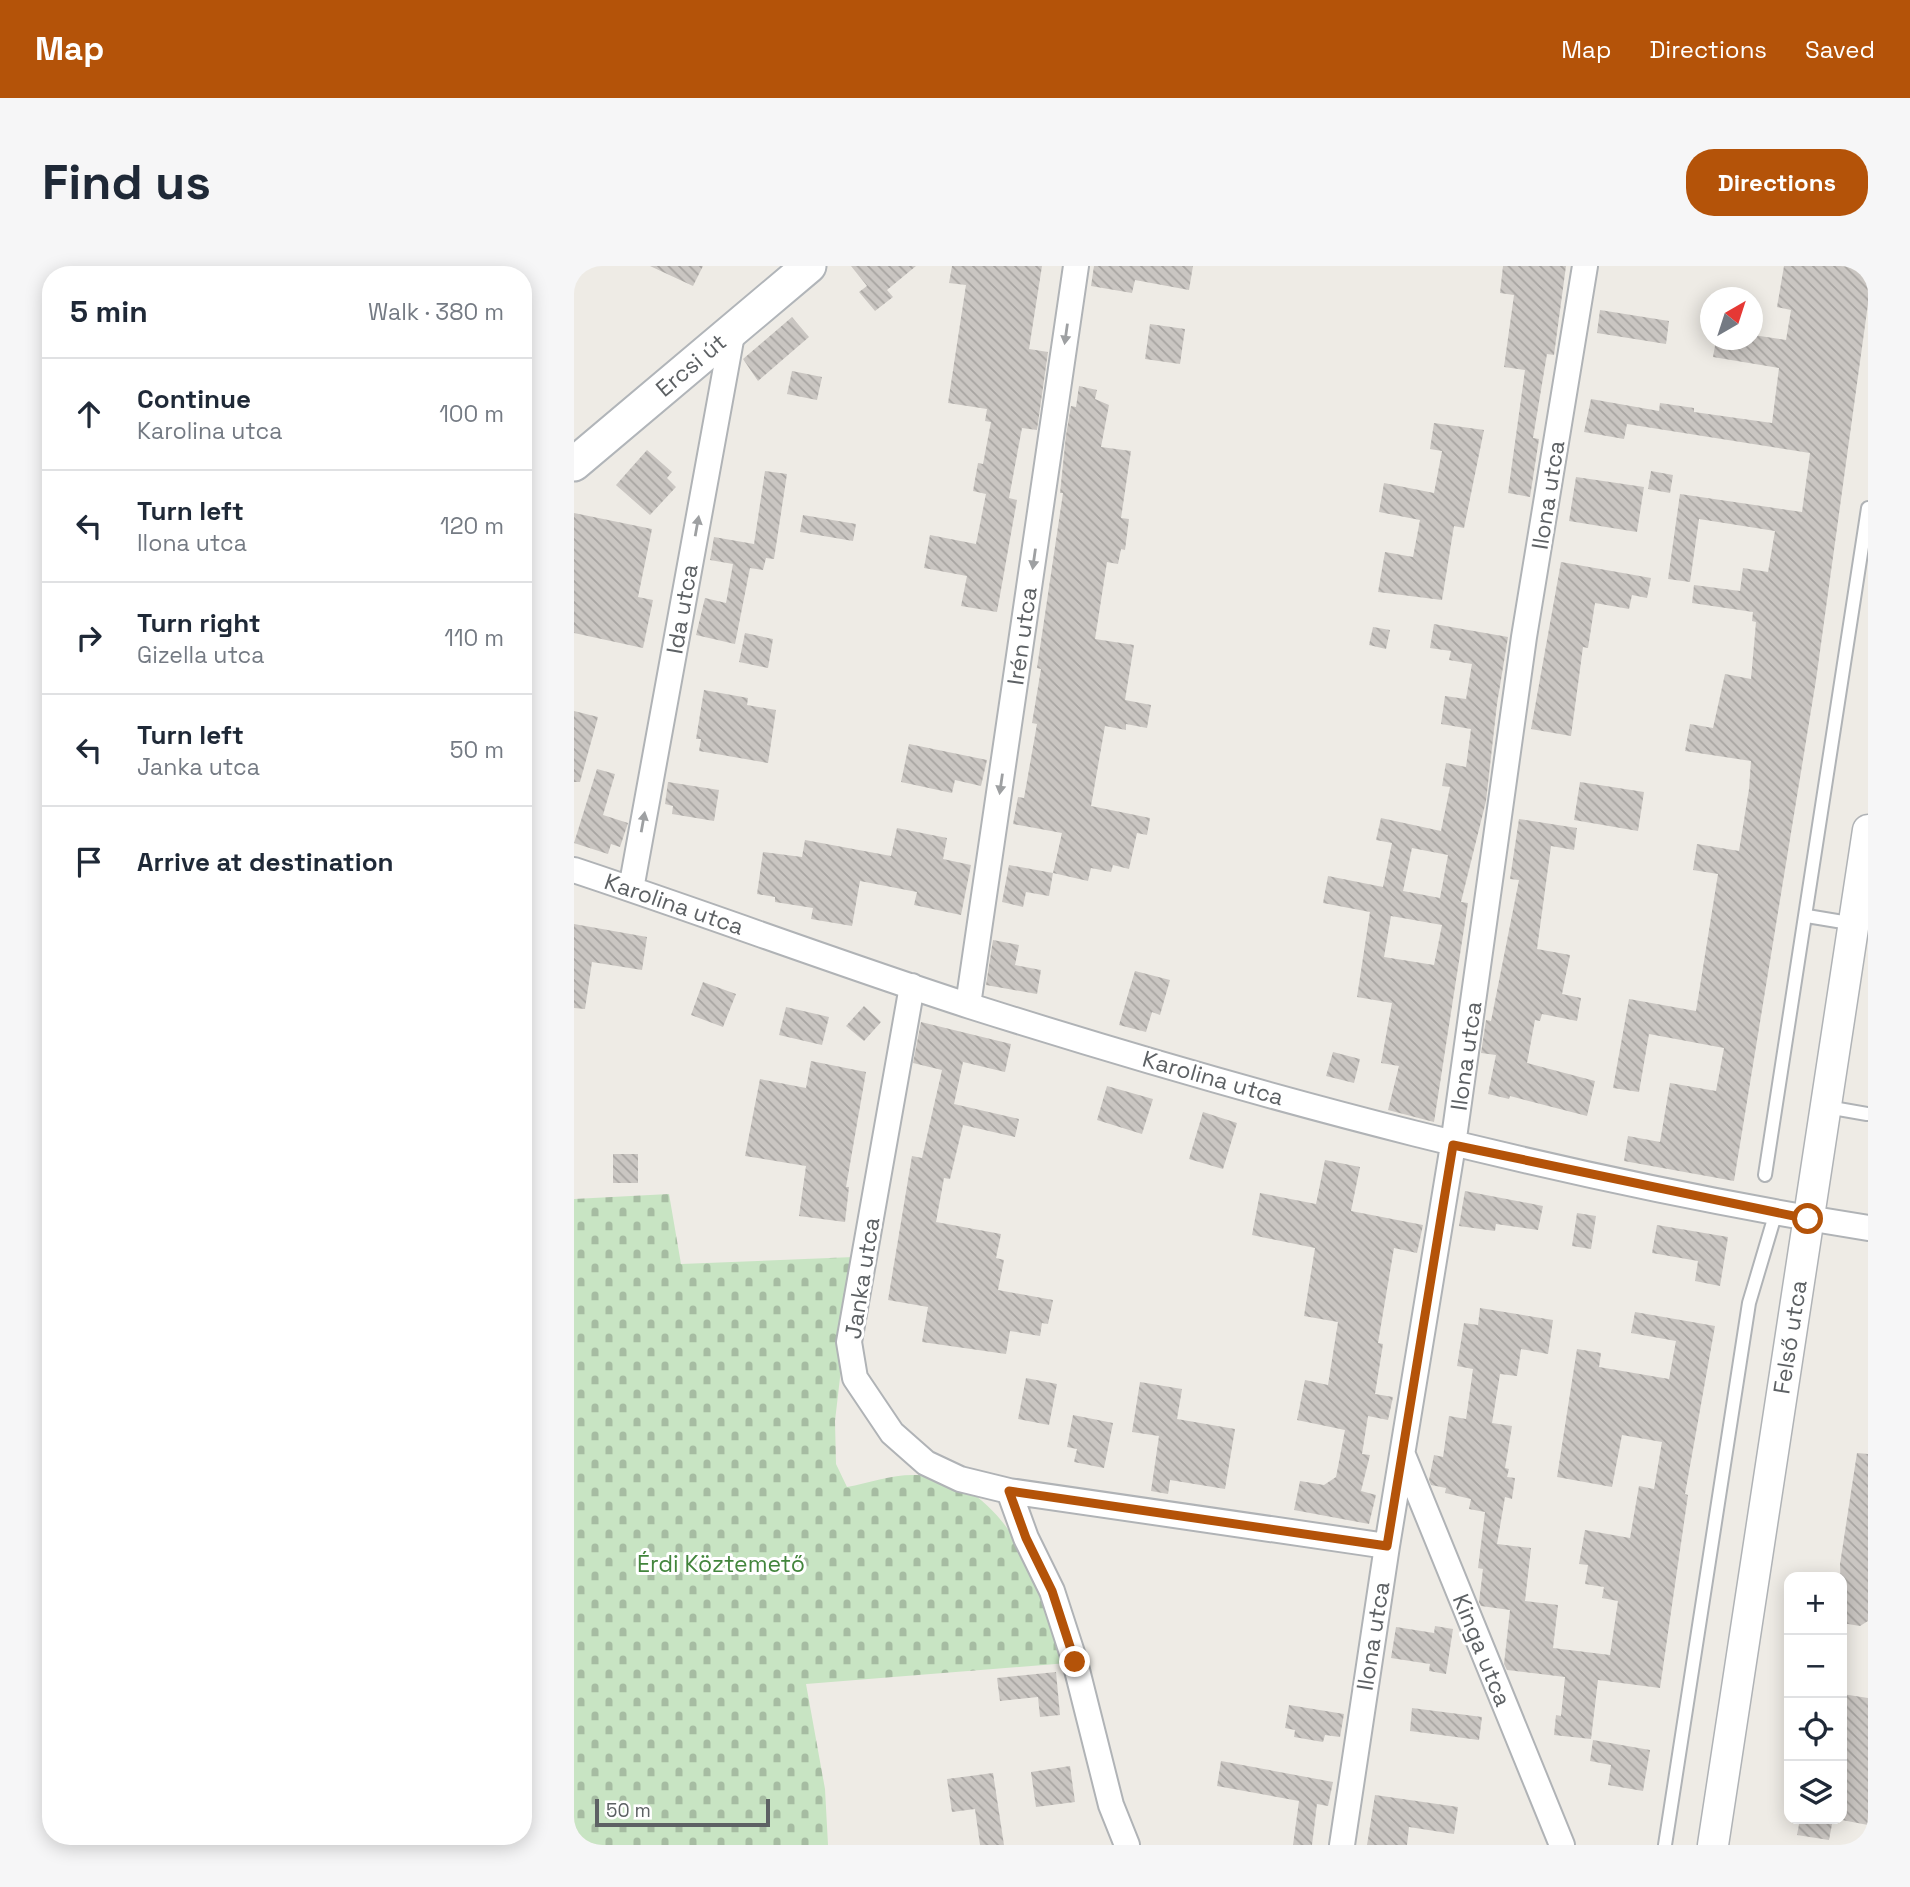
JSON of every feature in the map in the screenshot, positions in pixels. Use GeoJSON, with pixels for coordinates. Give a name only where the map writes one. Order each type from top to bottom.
{"type":"FeatureCollection","features":[{"type":"Feature","properties":{"kind":"main road","name":"Ercsi út"},"geometry":{"type":"LineString","coordinates":[[574,464],[809,266]]}},
{"type":"Feature","properties":{"kind":"street","name":"Irén utca"},"geometry":{"type":"LineString","coordinates":[[968,1005],[1076,266]]}},
{"type":"Feature","properties":{"kind":"street","name":"Ilona utca"},"geometry":{"type":"LineString","coordinates":[[1342,1845],[1387,1546],[1453,1145],[1524,636],[1585,266]]}},
{"type":"Feature","properties":{"kind":"street","name":"Ida utca"},"geometry":{"type":"LineString","coordinates":[[631,889],[733,329]]}},
{"type":"Feature","properties":{"kind":"street","name":"Felső utca"},"geometry":{"type":"LineString","coordinates":[[1713,1845],[1826,1107],[1861,925],[1868,830]]}},
{"type":"Feature","properties":{"kind":"street","name":"Karolina utca"},"geometry":{"type":"LineString","coordinates":[[574,870],[968,1005],[1217,1080],[1453,1145],[1808,1219],[1868,1228]]}},
{"type":"Feature","properties":{"kind":"street","name":"Janka utca"},"geometry":{"type":"LineString","coordinates":[[912,986],[849,1342],[855,1378],[892,1433],[926,1463],[960,1479],[1009,1491],[1387,1546]]}},
{"type":"Feature","properties":{"kind":"street","name":"Kinga utca"},"geometry":{"type":"LineString","coordinates":[[1403,1455],[1562,1845]]}},
{"type":"Feature","properties":{"kind":"street"},"geometry":{"type":"LineString","coordinates":[[1009,1491],[1026,1538],[1052,1591],[1075,1662],[1111,1805],[1127,1845]]}},
{"type":"Feature","properties":{"kind":"lane"},"geometry":{"type":"LineString","coordinates":[[1765,1175],[1868,511]]}},
{"type":"Feature","properties":{"kind":"lane"},"geometry":{"type":"LineString","coordinates":[[1807,916],[1861,925]]}},
{"type":"Feature","properties":{"kind":"lane"},"geometry":{"type":"LineString","coordinates":[[1826,1107],[1867,1114]]}},
{"type":"Feature","properties":{"kind":"lane"},"geometry":{"type":"LineString","coordinates":[[1665,1845],[1749,1303],[1776,1212]]}},
{"type":"Feature","properties":{"kind":"green space","name":"Érdi Köztemető"},"geometry":{"type":"Polygon","coordinates":[[[669,1194],[681,1264],[854,1257],[835,1421],[836,1464],[847,1487],[890,1477],[916,1475],[947,1480],[975,1495],[998,1516],[1018,1543],[1048,1604],[1068,1663],[806,1684],[825,1789],[828,1845],[574,1845],[574,1199],[669,1194]]]}},
{"type":"Feature","properties":{"kind":"building"},"geometry":{"type":"Polygon","coordinates":[[[650,266],[703,266],[693,286],[650,266]]]}},
{"type":"Feature","properties":{"kind":"building"},"geometry":{"type":"Polygon","coordinates":[[[851,266],[916,266],[887,290],[893,297],[875,311],[859,292],[867,286],[851,266]]]}},
{"type":"Feature","properties":{"kind":"building"},"geometry":{"type":"Polygon","coordinates":[[[952,266],[1042,266],[1029,349],[1048,352],[1037,430],[1022,428],[1009,498],[1017,500],[997,612],[961,606],[967,576],[924,568],[930,535],[976,544],[986,494],[973,491],[978,463],[983,464],[991,422],[985,421],[987,409],[948,403],[966,285],[949,283],[952,266]]]}},
{"type":"Feature","properties":{"kind":"building"},"geometry":{"type":"Polygon","coordinates":[[[1094,266],[1193,266],[1189,290],[1135,280],[1132,293],[1091,286],[1094,266]]]}},
{"type":"Feature","properties":{"kind":"building"},"geometry":{"type":"Polygon","coordinates":[[[1503,266],[1566,266],[1554,355],[1547,354],[1533,438],[1539,439],[1530,497],[1508,493],[1525,370],[1504,367],[1514,295],[1500,293],[1503,266]]]}},
{"type":"Feature","properties":{"kind":"building"},"geometry":{"type":"Polygon","coordinates":[[[1784,266],[1868,266],[1868,304],[1816,680],[1734,1181],[1624,1161],[1628,1136],[1660,1142],[1670,1083],[1716,1091],[1724,1048],[1649,1034],[1639,1092],[1613,1088],[1629,999],[1696,1011],[1718,874],[1693,870],[1697,844],[1739,851],[1749,789],[1751,761],[1685,751],[1690,724],[1713,728],[1725,674],[1751,679],[1756,622],[1752,621],[1753,612],[1692,603],[1694,585],[1740,591],[1743,568],[1768,572],[1775,531],[1699,519],[1690,582],[1668,579],[1680,494],[1802,512],[1810,453],[1627,424],[1624,439],[1584,432],[1591,399],[1659,411],[1660,403],[1694,408],[1694,412],[1772,423],[1779,368],[1713,357],[1714,350],[1763,350],[1763,337],[1786,340],[1791,310],[1777,307],[1784,266]]]}},
{"type":"Feature","properties":{"kind":"building"},"geometry":{"type":"Polygon","coordinates":[[[1600,310],[1669,321],[1666,344],[1597,333],[1600,310]]]}},
{"type":"Feature","properties":{"kind":"building"},"geometry":{"type":"Polygon","coordinates":[[[792,317],[809,337],[758,381],[743,359],[792,317]]]}},
{"type":"Feature","properties":{"kind":"building"},"geometry":{"type":"Polygon","coordinates":[[[1150,324],[1185,329],[1180,364],[1145,359],[1150,324]]]}},
{"type":"Feature","properties":{"kind":"building"},"geometry":{"type":"Polygon","coordinates":[[[792,371],[822,377],[817,400],[787,394],[792,371]]]}},
{"type":"Feature","properties":{"kind":"building"},"geometry":{"type":"Polygon","coordinates":[[[1079,386],[1097,390],[1095,399],[1109,405],[1101,447],[1131,451],[1121,518],[1129,519],[1125,550],[1121,549],[1118,564],[1107,562],[1095,639],[1134,645],[1125,700],[1151,705],[1147,728],[1126,724],[1126,730],[1105,726],[1091,806],[1150,818],[1147,835],[1137,833],[1129,869],[1113,865],[1111,872],[1091,868],[1088,881],[1053,873],[1062,833],[1013,824],[1018,797],[1024,798],[1037,724],[1032,723],[1041,669],[1037,668],[1063,493],[1060,493],[1066,435],[1071,406],[1076,407],[1079,386]]]}},
{"type":"Feature","properties":{"kind":"building"},"geometry":{"type":"Polygon","coordinates":[[[1434,423],[1484,430],[1464,528],[1454,526],[1442,600],[1378,592],[1385,552],[1413,557],[1420,520],[1379,512],[1384,483],[1434,493],[1442,451],[1430,449],[1434,423]]]}},
{"type":"Feature","properties":{"kind":"building"},"geometry":{"type":"Polygon","coordinates":[[[647,450],[672,472],[667,478],[676,487],[650,515],[616,485],[647,450]]]}},
{"type":"Feature","properties":{"kind":"building"},"geometry":{"type":"Polygon","coordinates":[[[765,471],[787,474],[774,559],[766,558],[763,570],[750,568],[735,644],[696,635],[705,598],[726,603],[733,564],[710,560],[714,537],[754,544],[765,471]]]}},
{"type":"Feature","properties":{"kind":"building"},"geometry":{"type":"Polygon","coordinates":[[[1651,471],[1673,475],[1670,493],[1648,489],[1651,471]]]}},
{"type":"Feature","properties":{"kind":"building"},"geometry":{"type":"Polygon","coordinates":[[[1576,477],[1644,487],[1637,532],[1569,521],[1576,477]]]}},
{"type":"Feature","properties":{"kind":"building"},"geometry":{"type":"Polygon","coordinates":[[[574,513],[652,529],[638,597],[653,600],[643,648],[574,633],[574,513]]]}},
{"type":"Feature","properties":{"kind":"building"},"geometry":{"type":"Polygon","coordinates":[[[803,515],[856,524],[853,541],[800,532],[803,515]]]}},
{"type":"Feature","properties":{"kind":"building"},"geometry":{"type":"Polygon","coordinates":[[[1561,562],[1651,578],[1647,598],[1632,595],[1629,609],[1595,603],[1588,648],[1583,647],[1571,736],[1531,729],[1561,562]]]}},
{"type":"Feature","properties":{"kind":"building"},"geometry":{"type":"Polygon","coordinates":[[[1434,624],[1508,637],[1486,801],[1461,902],[1468,903],[1434,1122],[1388,1110],[1399,1066],[1381,1063],[1392,1003],[1357,997],[1370,912],[1323,903],[1328,876],[1383,887],[1392,843],[1376,840],[1381,818],[1441,831],[1450,787],[1442,786],[1446,763],[1466,767],[1471,729],[1441,724],[1445,696],[1466,699],[1472,664],[1449,660],[1451,651],[1430,648],[1434,624]],[[1412,848],[1403,891],[1440,898],[1448,855],[1412,848]],[[1391,916],[1384,957],[1434,965],[1442,925],[1391,916]]]}},
{"type":"Feature","properties":{"kind":"building"},"geometry":{"type":"Polygon","coordinates":[[[1373,627],[1390,630],[1386,649],[1369,645],[1373,627]]]}},
{"type":"Feature","properties":{"kind":"building"},"geometry":{"type":"Polygon","coordinates":[[[745,633],[773,639],[768,668],[739,662],[745,633]]]}},
{"type":"Feature","properties":{"kind":"building"},"geometry":{"type":"Polygon","coordinates":[[[704,690],[748,698],[747,705],[776,710],[768,763],[699,751],[701,739],[696,739],[704,690]]]}},
{"type":"Feature","properties":{"kind":"building"},"geometry":{"type":"Polygon","coordinates":[[[574,711],[598,717],[580,782],[574,782],[574,711]]]}},
{"type":"Feature","properties":{"kind":"building"},"geometry":{"type":"Polygon","coordinates":[[[909,744],[987,760],[981,786],[955,780],[952,793],[901,782],[909,744]]]}},
{"type":"Feature","properties":{"kind":"building"},"geometry":{"type":"Polygon","coordinates":[[[597,769],[615,774],[603,815],[628,823],[620,847],[611,844],[608,854],[574,843],[597,769]]]}},
{"type":"Feature","properties":{"kind":"building"},"geometry":{"type":"Polygon","coordinates":[[[668,782],[719,790],[714,821],[672,814],[673,806],[665,804],[668,782]]]}},
{"type":"Feature","properties":{"kind":"building"},"geometry":{"type":"Polygon","coordinates":[[[1580,782],[1644,792],[1638,831],[1574,820],[1580,782]]]}},
{"type":"Feature","properties":{"kind":"building"},"geometry":{"type":"Polygon","coordinates":[[[1519,819],[1577,828],[1574,850],[1551,846],[1537,949],[1570,955],[1562,994],[1581,998],[1577,1021],[1542,1014],[1540,1021],[1535,1020],[1527,1063],[1595,1081],[1587,1116],[1510,1096],[1509,1099],[1488,1094],[1496,1055],[1481,1053],[1486,1020],[1491,1021],[1519,880],[1510,879],[1519,819]]]}},
{"type":"Feature","properties":{"kind":"building"},"geometry":{"type":"Polygon","coordinates":[[[897,828],[947,838],[943,859],[971,865],[961,915],[914,905],[917,892],[860,881],[852,926],[811,919],[813,908],[775,902],[775,897],[757,894],[763,852],[802,857],[805,840],[891,856],[897,828]]]}},
{"type":"Feature","properties":{"kind":"building"},"geometry":{"type":"Polygon","coordinates":[[[1009,865],[1053,873],[1049,896],[1026,892],[1023,907],[1002,902],[1009,865]]]}},
{"type":"Feature","properties":{"kind":"building"},"geometry":{"type":"Polygon","coordinates":[[[574,924],[647,937],[642,970],[592,962],[585,1009],[574,1008],[574,924]]]}},
{"type":"Feature","properties":{"kind":"building"},"geometry":{"type":"Polygon","coordinates":[[[993,940],[1019,945],[1015,965],[1041,970],[1037,994],[986,985],[993,940]]]}},
{"type":"Feature","properties":{"kind":"building"},"geometry":{"type":"Polygon","coordinates":[[[1135,971],[1170,980],[1160,1015],[1152,1012],[1146,1032],[1119,1025],[1135,971]]]}},
{"type":"Feature","properties":{"kind":"building"},"geometry":{"type":"Polygon","coordinates":[[[703,982],[736,994],[723,1027],[691,1015],[703,982]]]}},
{"type":"Feature","properties":{"kind":"building"},"geometry":{"type":"Polygon","coordinates":[[[864,1006],[881,1022],[864,1041],[846,1026],[864,1006]]]}},
{"type":"Feature","properties":{"kind":"building"},"geometry":{"type":"Polygon","coordinates":[[[786,1007],[829,1017],[822,1045],[779,1035],[786,1007]]]}},
{"type":"Feature","properties":{"kind":"building"},"geometry":{"type":"Polygon","coordinates":[[[921,1022],[1011,1044],[1005,1072],[963,1062],[954,1104],[1019,1119],[1015,1137],[963,1125],[950,1179],[944,1178],[936,1222],[1001,1234],[996,1258],[1004,1260],[998,1290],[1053,1300],[1048,1324],[1042,1323],[1040,1336],[1010,1331],[1006,1354],[922,1342],[928,1307],[888,1300],[912,1156],[922,1158],[942,1070],[913,1063],[921,1022]]]}},
{"type":"Feature","properties":{"kind":"building"},"geometry":{"type":"Polygon","coordinates":[[[1333,1052],[1360,1059],[1354,1083],[1326,1076],[1333,1052]]]}},
{"type":"Feature","properties":{"kind":"building"},"geometry":{"type":"Polygon","coordinates":[[[811,1061],[866,1072],[846,1187],[849,1187],[845,1222],[799,1216],[806,1166],[745,1156],[760,1079],[806,1088],[811,1061]]]}},
{"type":"Feature","properties":{"kind":"building"},"geometry":{"type":"Polygon","coordinates":[[[1107,1086],[1153,1099],[1142,1134],[1097,1120],[1107,1086]]]}},
{"type":"Feature","properties":{"kind":"building"},"geometry":{"type":"Polygon","coordinates":[[[1203,1112],[1237,1123],[1223,1169],[1189,1159],[1203,1112]]]}},
{"type":"Feature","properties":{"kind":"building"},"geometry":{"type":"Polygon","coordinates":[[[613,1154],[638,1154],[638,1183],[613,1183],[613,1154]]]}},
{"type":"Feature","properties":{"kind":"building"},"geometry":{"type":"Polygon","coordinates":[[[1325,1160],[1360,1167],[1351,1211],[1423,1225],[1417,1253],[1394,1248],[1378,1343],[1383,1344],[1375,1394],[1393,1397],[1388,1420],[1368,1416],[1362,1454],[1370,1455],[1361,1491],[1376,1495],[1369,1524],[1294,1510],[1300,1481],[1324,1485],[1336,1477],[1345,1430],[1297,1420],[1305,1380],[1328,1385],[1338,1322],[1304,1316],[1315,1248],[1252,1235],[1260,1193],[1316,1204],[1325,1160]]]}},
{"type":"Feature","properties":{"kind":"building"},"geometry":{"type":"Polygon","coordinates":[[[1465,1191],[1543,1206],[1538,1230],[1496,1224],[1495,1231],[1459,1226],[1465,1191]]]}},
{"type":"Feature","properties":{"kind":"building"},"geometry":{"type":"Polygon","coordinates":[[[1577,1213],[1596,1216],[1591,1249],[1572,1246],[1577,1213]]]}},
{"type":"Feature","properties":{"kind":"building"},"geometry":{"type":"Polygon","coordinates":[[[1657,1225],[1728,1237],[1720,1286],[1695,1281],[1698,1261],[1652,1253],[1657,1225]]]}},
{"type":"Feature","properties":{"kind":"building"},"geometry":{"type":"Polygon","coordinates":[[[1480,1308],[1553,1320],[1548,1354],[1521,1349],[1517,1376],[1500,1374],[1492,1423],[1512,1426],[1505,1468],[1509,1469],[1507,1477],[1515,1478],[1512,1499],[1505,1497],[1497,1544],[1531,1548],[1525,1601],[1558,1605],[1553,1648],[1610,1655],[1618,1601],[1602,1598],[1604,1587],[1585,1584],[1588,1565],[1579,1564],[1585,1530],[1630,1538],[1639,1486],[1654,1489],[1662,1442],[1622,1435],[1612,1487],[1557,1477],[1577,1349],[1601,1353],[1599,1367],[1669,1379],[1676,1341],[1631,1333],[1635,1312],[1715,1326],[1685,1494],[1688,1495],[1660,1688],[1598,1680],[1591,1739],[1554,1735],[1556,1715],[1561,1716],[1565,1677],[1507,1670],[1504,1664],[1510,1610],[1481,1606],[1479,1602],[1483,1569],[1478,1568],[1485,1512],[1469,1509],[1471,1499],[1445,1493],[1446,1488],[1431,1485],[1429,1480],[1434,1455],[1443,1457],[1449,1416],[1466,1419],[1473,1369],[1457,1366],[1464,1323],[1478,1325],[1480,1308]]]}},
{"type":"Feature","properties":{"kind":"building"},"geometry":{"type":"Polygon","coordinates":[[[1026,1378],[1057,1384],[1049,1425],[1018,1419],[1026,1378]]]}},
{"type":"Feature","properties":{"kind":"building"},"geometry":{"type":"Polygon","coordinates":[[[1140,1382],[1182,1389],[1177,1419],[1235,1429],[1225,1489],[1170,1480],[1168,1494],[1151,1491],[1159,1436],[1132,1432],[1140,1382]]]}},
{"type":"Feature","properties":{"kind":"building"},"geometry":{"type":"Polygon","coordinates":[[[1073,1415],[1113,1423],[1104,1468],[1074,1462],[1077,1449],[1067,1447],[1073,1415]]]}},
{"type":"Feature","properties":{"kind":"building"},"geometry":{"type":"Polygon","coordinates":[[[1857,1453],[1868,1454],[1868,1621],[1860,1626],[1847,1624],[1847,1572],[1840,1572],[1857,1453]]]}},
{"type":"Feature","properties":{"kind":"building"},"geometry":{"type":"Polygon","coordinates":[[[1435,1626],[1453,1629],[1446,1674],[1429,1671],[1430,1664],[1391,1658],[1396,1627],[1434,1633],[1435,1626]]]}},
{"type":"Feature","properties":{"kind":"building"},"geometry":{"type":"Polygon","coordinates":[[[1056,1672],[1060,1715],[1040,1717],[1038,1697],[1000,1701],[997,1678],[1056,1672]]]}},
{"type":"Feature","properties":{"kind":"building"},"geometry":{"type":"Polygon","coordinates":[[[1847,1695],[1868,1698],[1868,1825],[1847,1821],[1847,1695]]]}},
{"type":"Feature","properties":{"kind":"building"},"geometry":{"type":"Polygon","coordinates":[[[1289,1705],[1344,1714],[1340,1737],[1325,1735],[1323,1742],[1294,1737],[1295,1730],[1285,1728],[1289,1705]]]}},
{"type":"Feature","properties":{"kind":"building"},"geometry":{"type":"Polygon","coordinates":[[[1412,1708],[1482,1717],[1479,1740],[1410,1731],[1412,1708]]]}},
{"type":"Feature","properties":{"kind":"building"},"geometry":{"type":"Polygon","coordinates":[[[1593,1740],[1650,1750],[1643,1791],[1608,1785],[1611,1765],[1590,1761],[1593,1740]]]}},
{"type":"Feature","properties":{"kind":"building"},"geometry":{"type":"Polygon","coordinates":[[[1221,1761],[1333,1782],[1328,1806],[1317,1804],[1312,1845],[1293,1845],[1299,1801],[1217,1786],[1221,1761]]]}},
{"type":"Feature","properties":{"kind":"building"},"geometry":{"type":"Polygon","coordinates":[[[1070,1766],[1075,1802],[1036,1807],[1031,1772],[1070,1766]]]}},
{"type":"Feature","properties":{"kind":"building"},"geometry":{"type":"Polygon","coordinates":[[[993,1773],[1004,1845],[980,1845],[975,1809],[952,1812],[947,1779],[993,1773]]]}},
{"type":"Feature","properties":{"kind":"building"},"geometry":{"type":"Polygon","coordinates":[[[1375,1795],[1458,1807],[1454,1834],[1409,1827],[1407,1845],[1367,1845],[1375,1795]]]}},
{"type":"Feature","properties":{"kind":"building"},"geometry":{"type":"Polygon","coordinates":[[[1799,1824],[1832,1824],[1829,1840],[1797,1835],[1799,1824]]]}},
{"type":"Feature","properties":{"kind":"route"},"geometry":{"type":"LineString","coordinates":[[1075,1662],[1052,1591],[1026,1538],[1009,1491],[1387,1546],[1453,1145],[1808,1219]]}}]}
